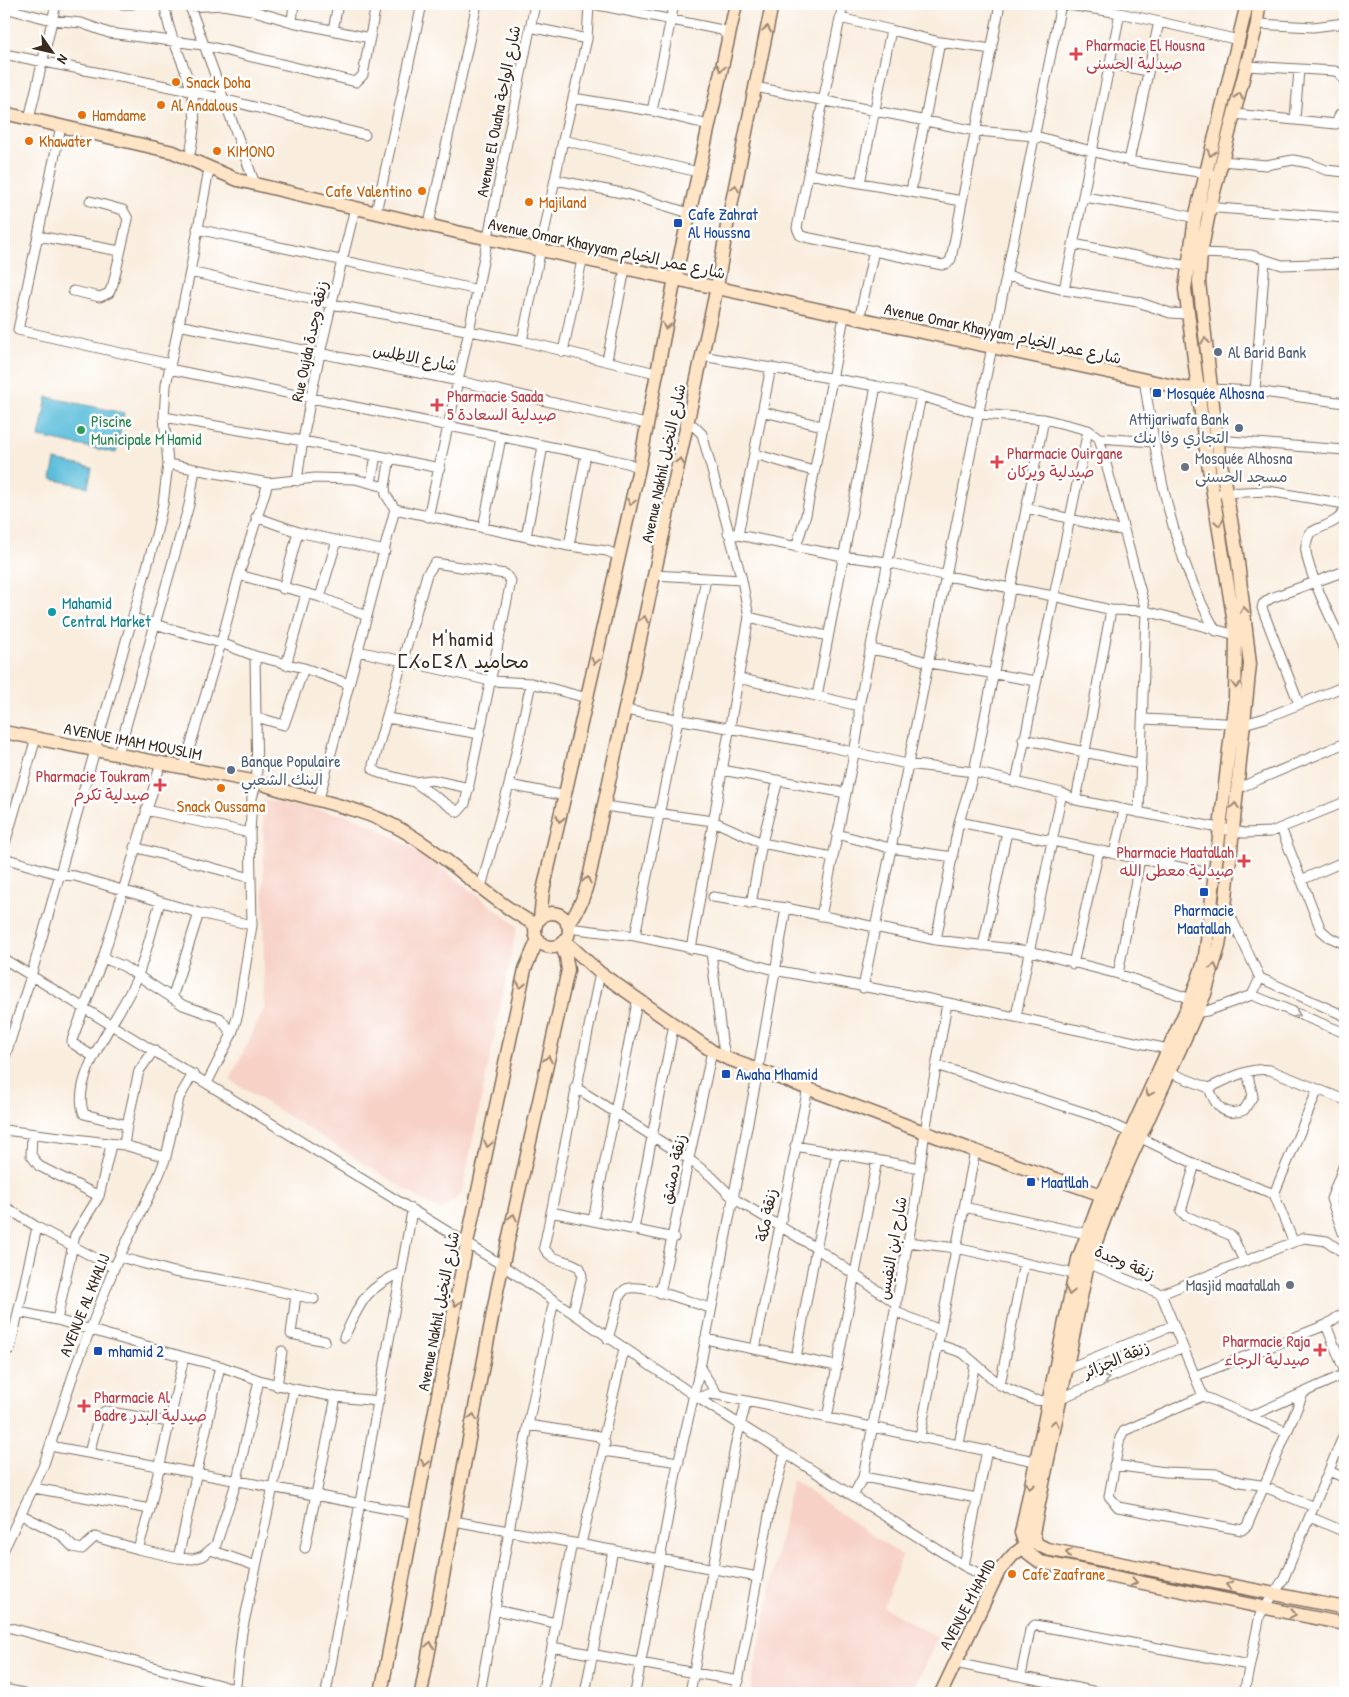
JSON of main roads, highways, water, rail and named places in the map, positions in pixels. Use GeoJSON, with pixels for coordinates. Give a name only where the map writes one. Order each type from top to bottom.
{"type":"FeatureCollection","features":[{"type":"Feature","properties":{"kind":"water"},"geometry":{"type":"Polygon","coordinates":[[[47,397],[124,413],[116,453],[39,437],[47,397]]]}},
{"type":"Feature","properties":{"kind":"water"},"geometry":{"type":"Polygon","coordinates":[[[55,460],[92,468],[88,487],[51,479],[55,460]]]}},
{"type":"Feature","properties":{"kind":"place","name":"Pharmacie El Housna صيدلية الحسنى"},"geometry":{"type":"Point","coordinates":[1076,54]}},
{"type":"Feature","properties":{"kind":"place","name":"Snack Doha"},"geometry":{"type":"Point","coordinates":[176,82]}},
{"type":"Feature","properties":{"kind":"place","name":"Al Andalous"},"geometry":{"type":"Point","coordinates":[161,105]}},
{"type":"Feature","properties":{"kind":"place","name":"Hamdame"},"geometry":{"type":"Point","coordinates":[82,115]}},
{"type":"Feature","properties":{"kind":"place","name":"Khawater"},"geometry":{"type":"Point","coordinates":[29,141]}},
{"type":"Feature","properties":{"kind":"place","name":"KIMONO"},"geometry":{"type":"Point","coordinates":[217,151]}},
{"type":"Feature","properties":{"kind":"place","name":"Cafe Valentino"},"geometry":{"type":"Point","coordinates":[422,191]}},
{"type":"Feature","properties":{"kind":"place","name":"Majiland"},"geometry":{"type":"Point","coordinates":[529,202]}},
{"type":"Feature","properties":{"kind":"place","name":"Cafe Zahrat Al Houssna"},"geometry":{"type":"Point","coordinates":[678,223]}},
{"type":"Feature","properties":{"kind":"place","name":"Al Barid Bank"},"geometry":{"type":"Point","coordinates":[1218,352]}},
{"type":"Feature","properties":{"kind":"place","name":"Mosquée Alhosna"},"geometry":{"type":"Point","coordinates":[1157,393]}},
{"type":"Feature","properties":{"kind":"place","name":"Pharmacie Saada 5 صيدلية السعادة"},"geometry":{"type":"Point","coordinates":[437,405]}},
{"type":"Feature","properties":{"kind":"place","name":"Attijariwafa Bank التجاري وفا بنك"},"geometry":{"type":"Point","coordinates":[1239,428]}},
{"type":"Feature","properties":{"kind":"place","name":"Piscine Municipale M'Hamid"},"geometry":{"type":"Point","coordinates":[81,430]}},
{"type":"Feature","properties":{"kind":"place","name":"Pharmacie Ouirgane صيدلية ويركان"},"geometry":{"type":"Point","coordinates":[997,462]}},
{"type":"Feature","properties":{"kind":"place","name":"Mosquée Alhosna مسجد الحسنى"},"geometry":{"type":"Point","coordinates":[1185,467]}},
{"type":"Feature","properties":{"kind":"place","name":"Mahamid Central Market"},"geometry":{"type":"Point","coordinates":[52,612]}},
{"type":"Feature","properties":{"kind":"place","name":"Banque Populaire البنك الشعبي"},"geometry":{"type":"Point","coordinates":[231,770]}},
{"type":"Feature","properties":{"kind":"place","name":"Pharmacie Toukram صيدلية تكرم"},"geometry":{"type":"Point","coordinates":[160,785]}},
{"type":"Feature","properties":{"kind":"place","name":"Snack Oussama"},"geometry":{"type":"Point","coordinates":[221,788]}},
{"type":"Feature","properties":{"kind":"place","name":"Pharmacie Maatallah صيدلية معطى الله"},"geometry":{"type":"Point","coordinates":[1244,861]}},
{"type":"Feature","properties":{"kind":"place","name":"Pharmacie Maatallah"},"geometry":{"type":"Point","coordinates":[1204,892]}},
{"type":"Feature","properties":{"kind":"place","name":"Awaha Mhamid"},"geometry":{"type":"Point","coordinates":[726,1074]}},
{"type":"Feature","properties":{"kind":"place","name":"Maatllah"},"geometry":{"type":"Point","coordinates":[1031,1182]}},
{"type":"Feature","properties":{"kind":"place","name":"Masjid maatallah"},"geometry":{"type":"Point","coordinates":[1290,1285]}},
{"type":"Feature","properties":{"kind":"place","name":"Pharmacie Raja صيدلية الرجاء"},"geometry":{"type":"Point","coordinates":[1320,1350]}},
{"type":"Feature","properties":{"kind":"place","name":"mhamid 2"},"geometry":{"type":"Point","coordinates":[98,1351]}},
{"type":"Feature","properties":{"kind":"place","name":"Pharmacie Al Badre صيدلية البدر"},"geometry":{"type":"Point","coordinates":[84,1406]}},
{"type":"Feature","properties":{"kind":"place","name":"Cafe Zaafrane"},"geometry":{"type":"Point","coordinates":[1012,1574]}},
{"type":"Feature","properties":{"kind":"district","name":"M'hamid ⵎⵃⴰⵎⵉⴷ محاميد"},"geometry":{"type":"Point","coordinates":[463,650]}}]}
